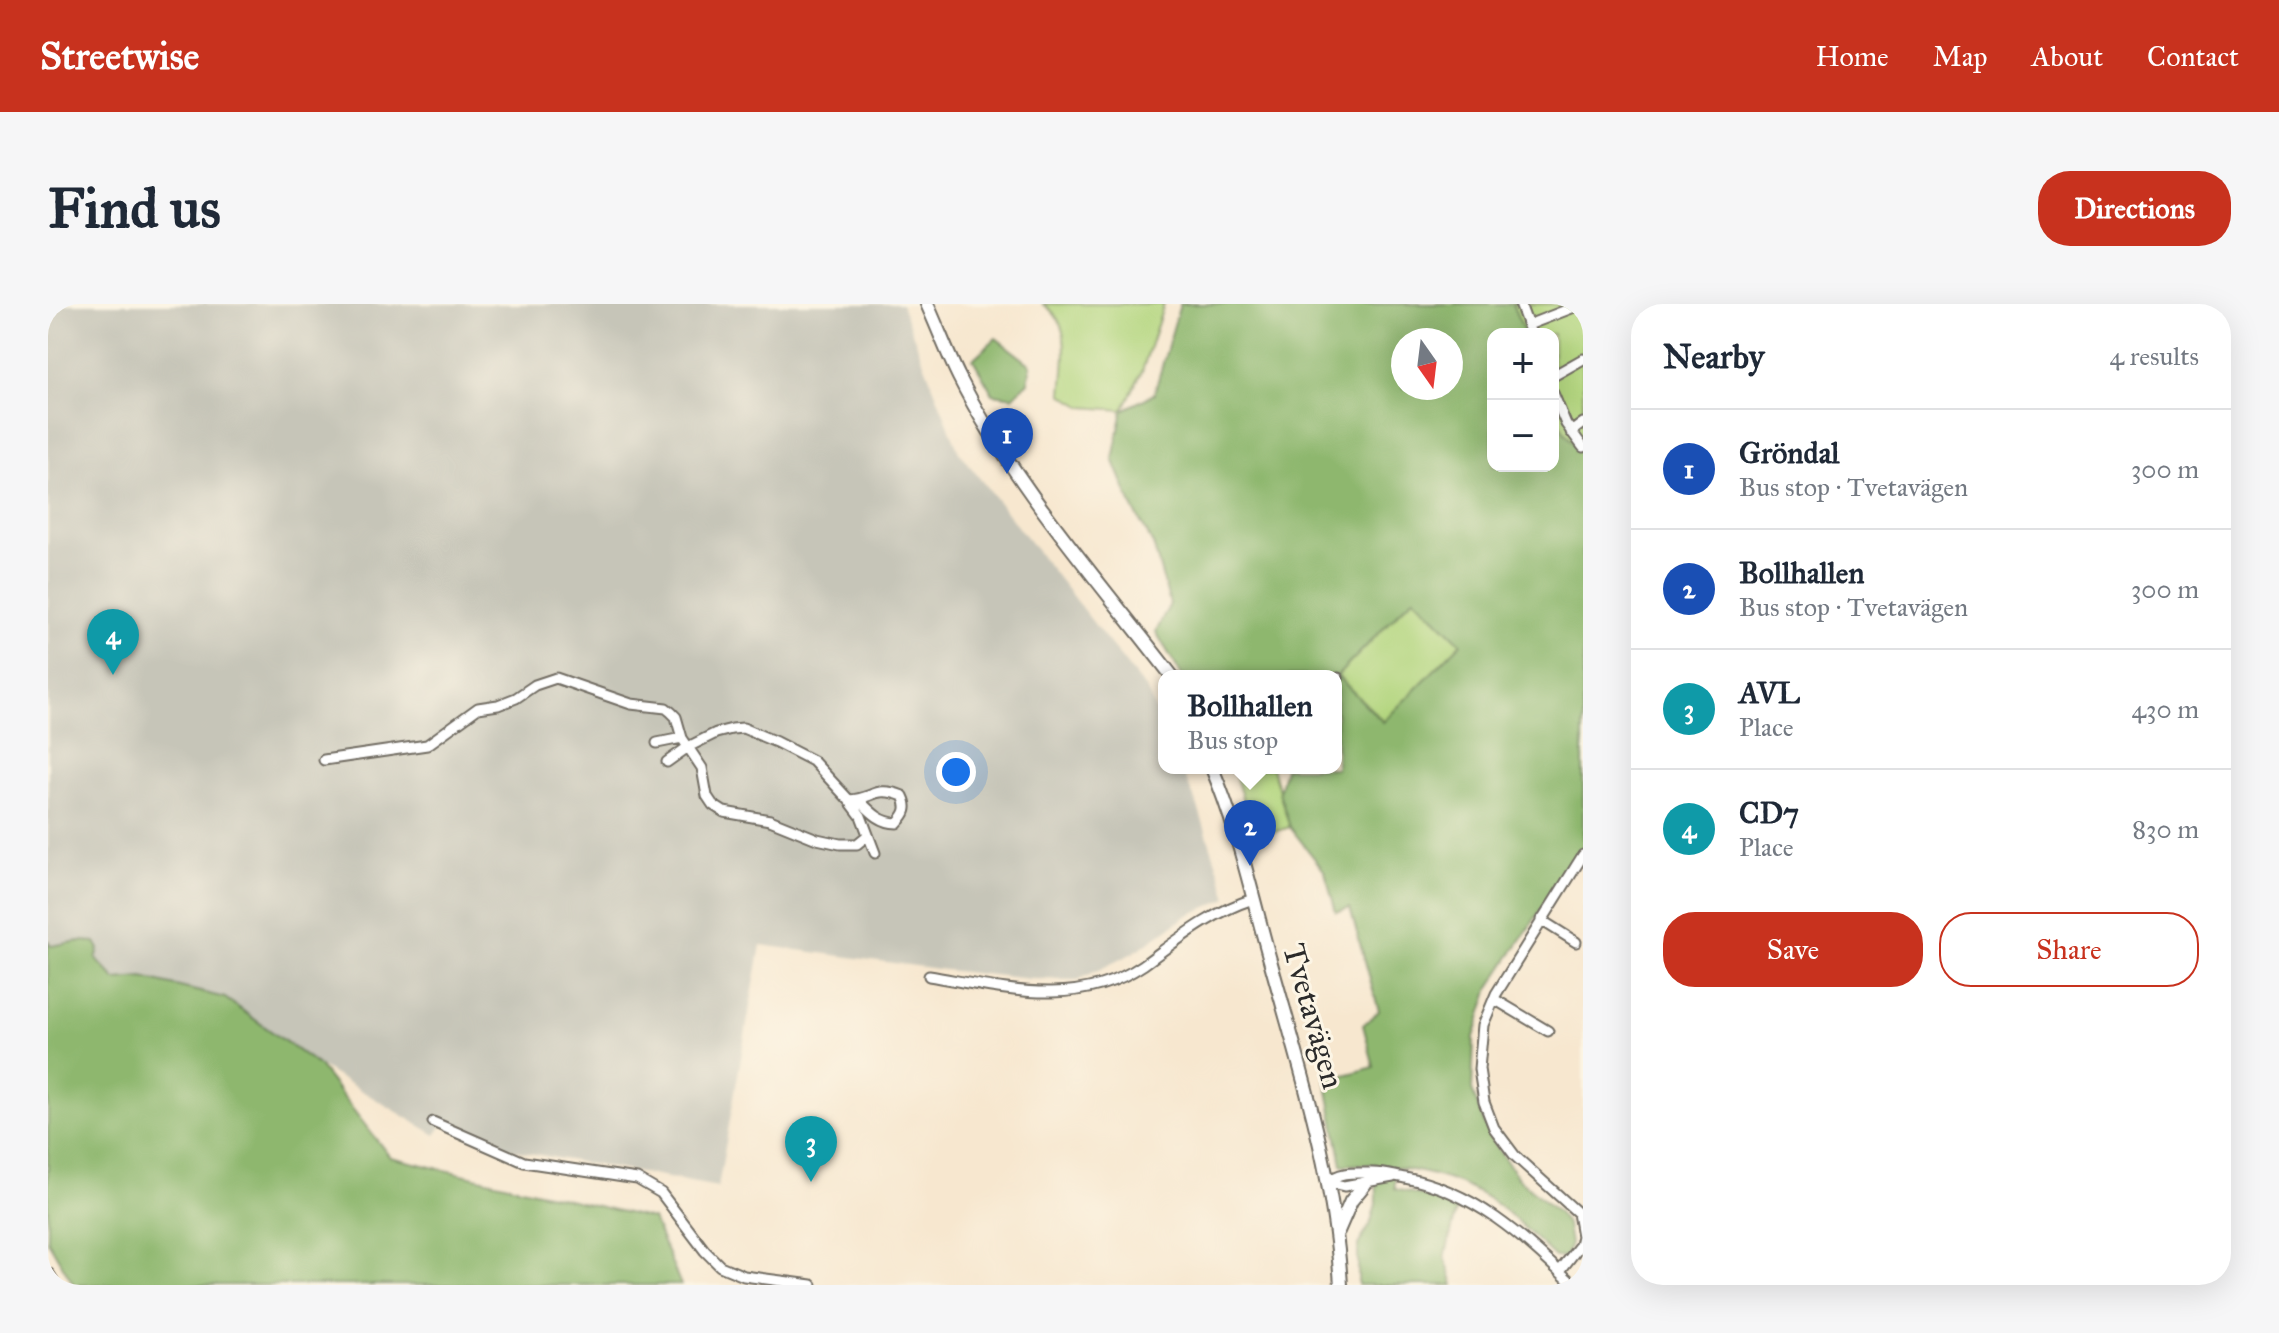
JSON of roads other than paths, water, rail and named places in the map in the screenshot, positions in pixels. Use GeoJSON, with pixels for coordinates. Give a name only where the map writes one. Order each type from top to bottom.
{"type":"FeatureCollection","features":[{"type":"Feature","properties":{"kind":"main road"},"geometry":{"type":"LineString","coordinates":[[927,304],[959,378],[1023,481],[1045,514],[1167,670]]}},
{"type":"Feature","properties":{"kind":"main road","name":"Tvetavägen"},"geometry":{"type":"LineString","coordinates":[[1214,774],[1310,1094],[1337,1234],[1341,1285]]}},
{"type":"Feature","properties":{"kind":"main road"},"geometry":{"type":"LineString","coordinates":[[1337,1234],[1351,1201],[1365,1184]]}},
{"type":"Feature","properties":{"kind":"main road"},"geometry":{"type":"LineString","coordinates":[[48,1275],[54,1285]]}},
{"type":"Feature","properties":{"kind":"street"},"geometry":{"type":"LineString","coordinates":[[1520,304],[1528,328]]}},
{"type":"Feature","properties":{"kind":"street"},"geometry":{"type":"LineString","coordinates":[[1533,328],[1582,304]]}},
{"type":"Feature","properties":{"kind":"street"},"geometry":{"type":"LineString","coordinates":[[1559,373],[1583,359]]}},
{"type":"Feature","properties":{"kind":"street"},"geometry":{"type":"LineString","coordinates":[[1556,400],[1571,432],[1583,447]]}},
{"type":"Feature","properties":{"kind":"street"},"geometry":{"type":"LineString","coordinates":[[1571,432],[1583,423]]}},
{"type":"Feature","properties":{"kind":"street"},"geometry":{"type":"LineString","coordinates":[[324,760],[427,745],[478,708],[498,705],[516,698],[535,685],[556,678],[631,704],[666,708],[676,717],[682,738],[702,768],[707,796],[713,805],[724,812],[770,820],[817,839],[840,844],[857,844],[868,835]]}},
{"type":"Feature","properties":{"kind":"street"},"geometry":{"type":"LineString","coordinates":[[667,762],[716,733],[743,728],[813,761],[854,800],[888,823],[897,823],[905,815],[907,804],[903,796],[889,791],[878,791],[854,800]]}},
{"type":"Feature","properties":{"kind":"street"},"geometry":{"type":"LineString","coordinates":[[657,743],[682,738]]}},
{"type":"Feature","properties":{"kind":"street"},"geometry":{"type":"LineString","coordinates":[[854,800],[875,853]]}},
{"type":"Feature","properties":{"kind":"street"},"geometry":{"type":"LineString","coordinates":[[1560,1271],[1580,1245],[1580,1211],[1515,1156],[1494,1128],[1484,1102],[1479,1069],[1483,1025],[1494,999],[1583,855]]}},
{"type":"Feature","properties":{"kind":"street"},"geometry":{"type":"LineString","coordinates":[[929,976],[1037,992],[1081,991],[1134,970],[1212,916],[1253,899]]}},
{"type":"Feature","properties":{"kind":"street"},"geometry":{"type":"LineString","coordinates":[[1541,920],[1576,942]]}},
{"type":"Feature","properties":{"kind":"street"},"geometry":{"type":"LineString","coordinates":[[1494,999],[1548,1031]]}},
{"type":"Feature","properties":{"kind":"street"},"geometry":{"type":"LineString","coordinates":[[433,1122],[524,1162],[637,1179],[661,1193],[720,1266],[744,1276],[812,1285]]}},
{"type":"Feature","properties":{"kind":"street"},"geometry":{"type":"LineString","coordinates":[[1328,1182],[1342,1174],[1376,1173],[1437,1186],[1470,1199],[1493,1214],[1574,1285]]}},
{"type":"Feature","properties":{"kind":"street"},"geometry":{"type":"LineString","coordinates":[[1328,1182],[1344,1186],[1396,1176]]}},
{"type":"Feature","properties":{"kind":"place","name":"Gröndal"},"geometry":{"type":"Point","coordinates":[1007,474]}},
{"type":"Feature","properties":{"kind":"place","name":"CD7"},"geometry":{"type":"Point","coordinates":[113,675]}},
{"type":"Feature","properties":{"kind":"place","name":"Bollhallen"},"geometry":{"type":"Point","coordinates":[1250,866]}},
{"type":"Feature","properties":{"kind":"place","name":"AVL"},"geometry":{"type":"Point","coordinates":[811,1182]}}]}
